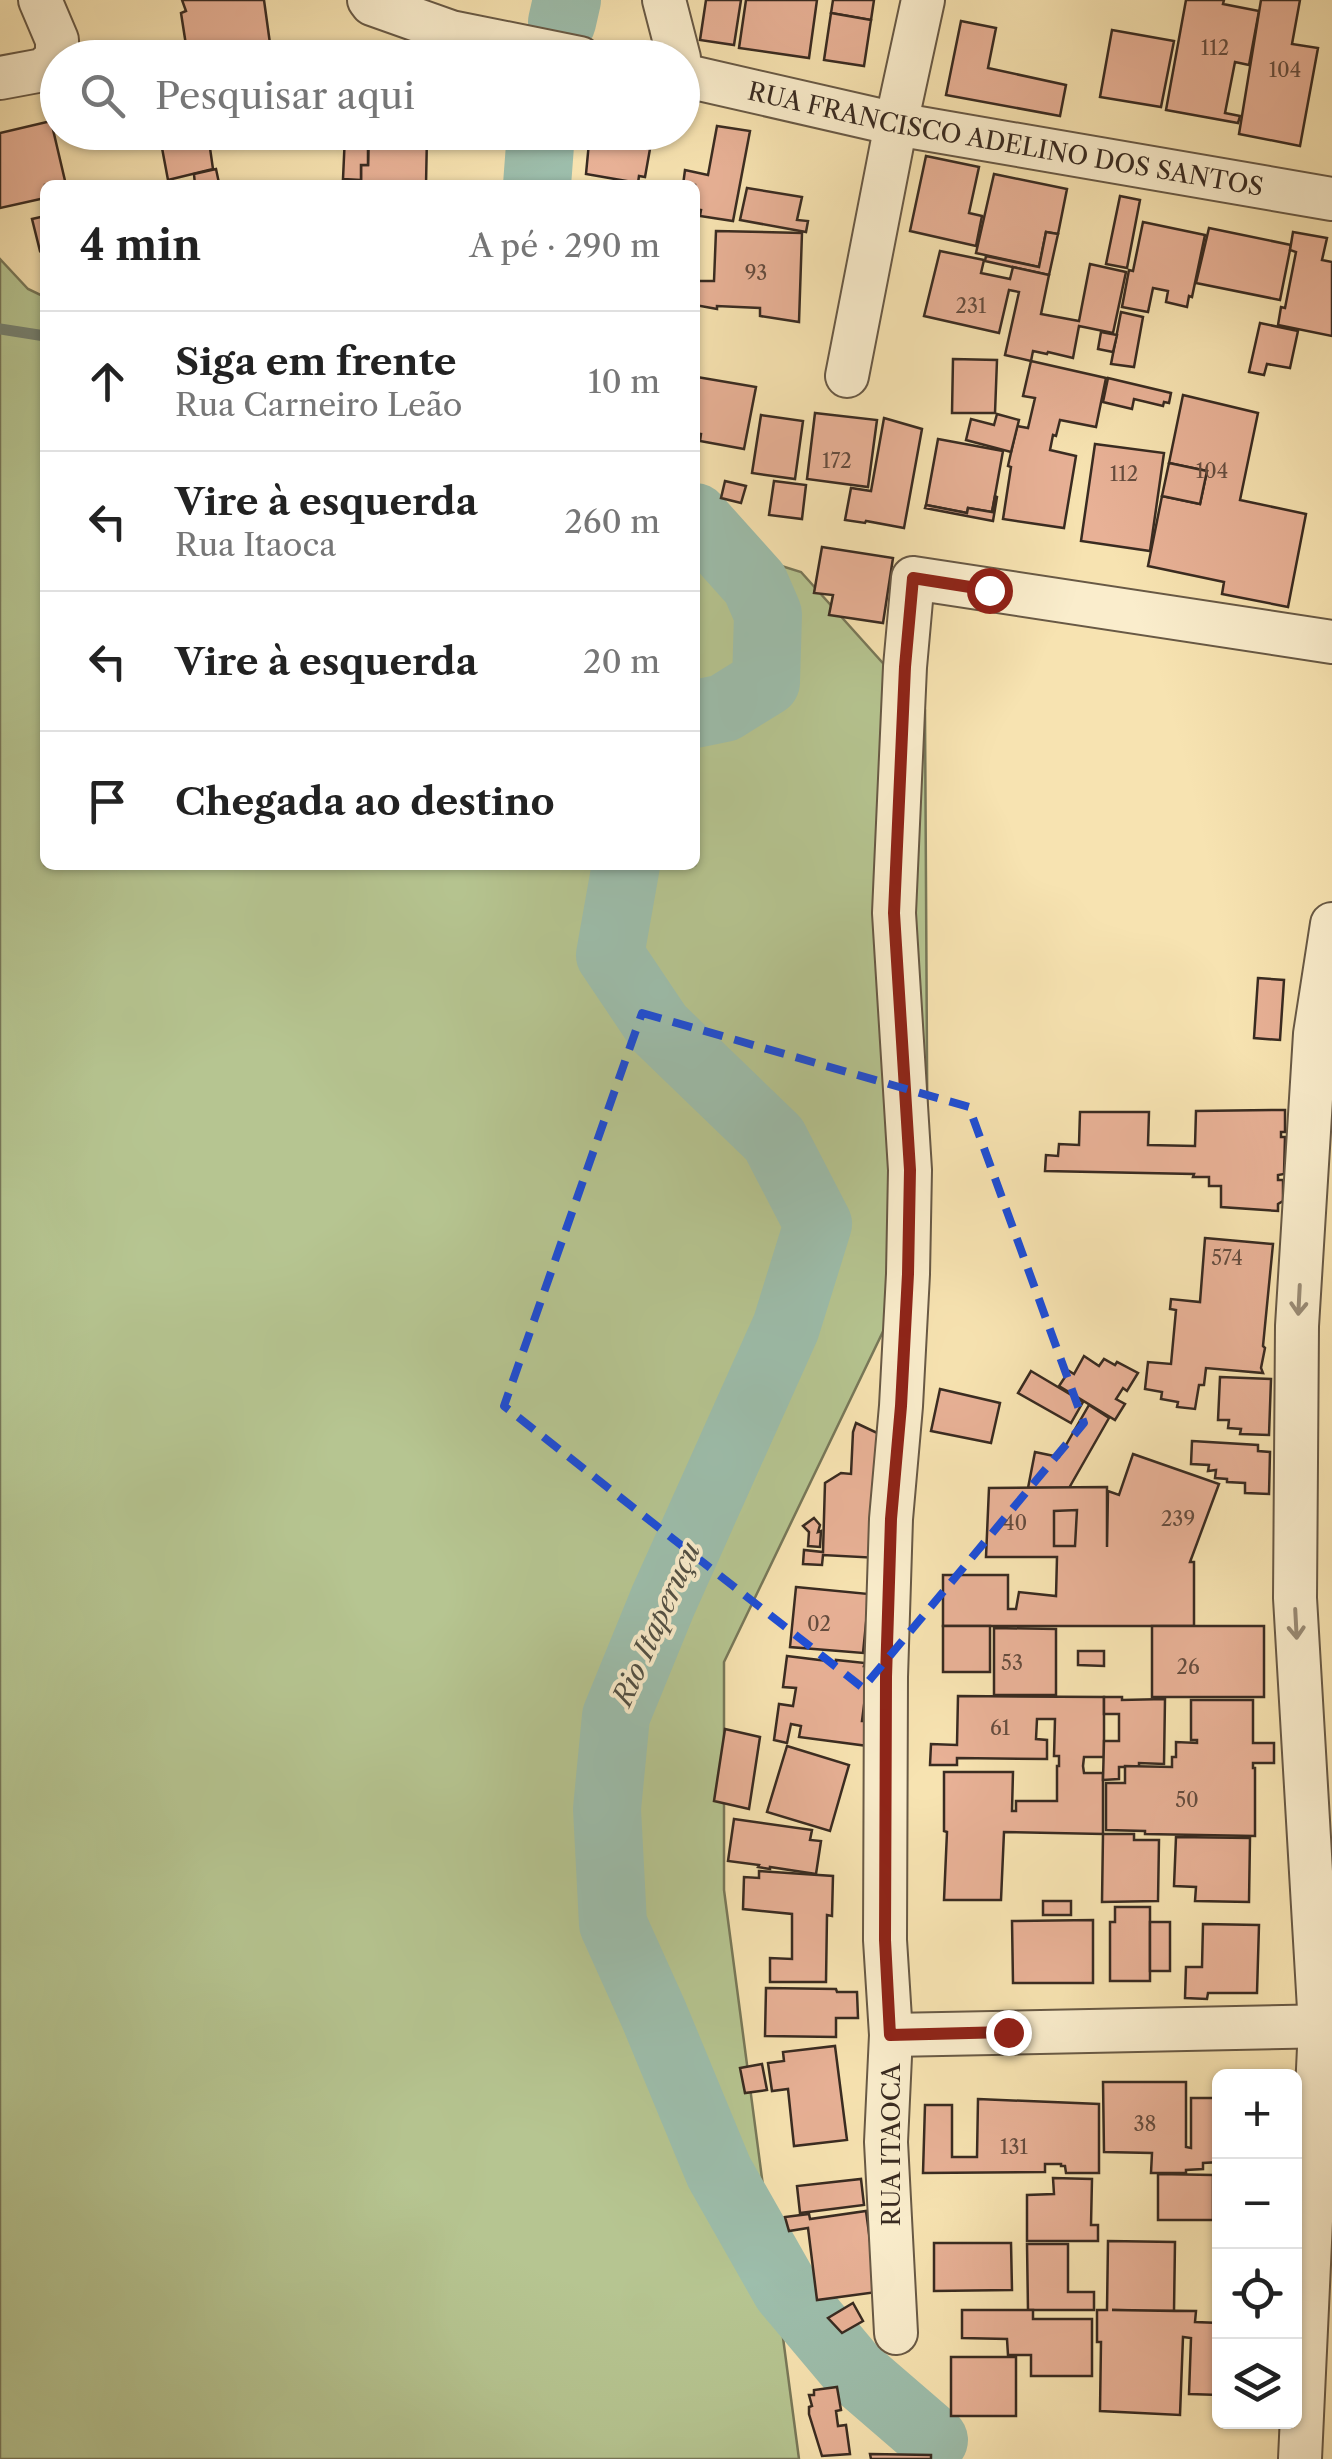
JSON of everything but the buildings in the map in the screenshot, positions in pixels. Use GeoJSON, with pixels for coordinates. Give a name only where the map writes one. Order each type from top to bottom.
{"type":"FeatureCollection","features":[{"type":"Feature","properties":{"kind":"street"},"geometry":{"type":"LineString","coordinates":[[40,0],[57,40]]}},
{"type":"Feature","properties":{"kind":"street"},"geometry":{"type":"LineString","coordinates":[[369,0],[451,32],[491,40]]}},
{"type":"Feature","properties":{"kind":"street"},"geometry":{"type":"LineString","coordinates":[[664,0],[674,40]]}},
{"type":"Feature","properties":{"kind":"street"},"geometry":{"type":"LineString","coordinates":[[847,376],[923,0]]}},
{"type":"Feature","properties":{"kind":"street"},"geometry":{"type":"LineString","coordinates":[[0,78],[40,71]]}},
{"type":"Feature","properties":{"kind":"street","name":"RUA FRANCISCO ADELINO DOS SANTOS"},"geometry":{"type":"LineString","coordinates":[[700,78],[896,124],[1332,199]]}},
{"type":"Feature","properties":{"kind":"street","name":"RUA ITAOCA"},"geometry":{"type":"LineString","coordinates":[[896,2333],[886,2142],[890,2035],[885,1940],[886,1677],[910,1170],[894,913],[913,578],[1332,642]]}},
{"type":"Feature","properties":{"kind":"street"},"geometry":{"type":"LineString","coordinates":[[1300,2459],[1326,2026],[1295,1598],[1297,1326],[1315,1034],[1332,924]]}},
{"type":"Feature","properties":{"kind":"street"},"geometry":{"type":"LineString","coordinates":[[890,2035],[1326,2026]]}},
{"type":"Feature","properties":{"kind":"highlighted area"},"geometry":{"type":"Polygon","coordinates":[[[642,1013],[969,1107],[1084,1423],[863,1688],[504,1406],[642,1013]]]}},
{"type":"Feature","properties":{"kind":"green space"},"geometry":{"type":"Polygon","coordinates":[[[0,259],[28,289],[40,295],[40,870],[700,870],[700,541],[801,572],[925,710],[928,1238],[724,1662],[724,1890],[799,2459],[0,2459],[0,259]]]}},
{"type":"Feature","properties":{"kind":"waterway","name":"Rio Itaperuçu"},"geometry":{"type":"LineString","coordinates":[[562,22],[567,0]]}},
{"type":"Feature","properties":{"kind":"waterway","name":"Rio Itaperuçu"},"geometry":{"type":"LineString","coordinates":[[537,180],[540,150]]}},
{"type":"Feature","properties":{"kind":"waterway"},"geometry":{"type":"LineString","coordinates":[[0,329],[40,335]]}},
{"type":"Feature","properties":{"kind":"waterway","name":"Rio Itaperuçu"},"geometry":{"type":"LineString","coordinates":[[700,523],[755,584],[768,614],[766,682],[724,708],[700,713]]}},
{"type":"Feature","properties":{"kind":"waterway","name":"Rio Itaperuçu"},"geometry":{"type":"LineString","coordinates":[[625,870],[610,955],[659,1028],[774,1139],[818,1224],[786,1327],[616,1716],[607,1809],[613,1924],[719,2172],[786,2290],[854,2371],[934,2440]]}},
{"type":"Feature","properties":{"kind":"route"},"geometry":{"type":"LineString","coordinates":[[989,590],[913,578],[905,667],[894,913],[910,1170],[908,1274],[887,1638],[885,1940],[890,2035],[1008,2032]]}}]}
